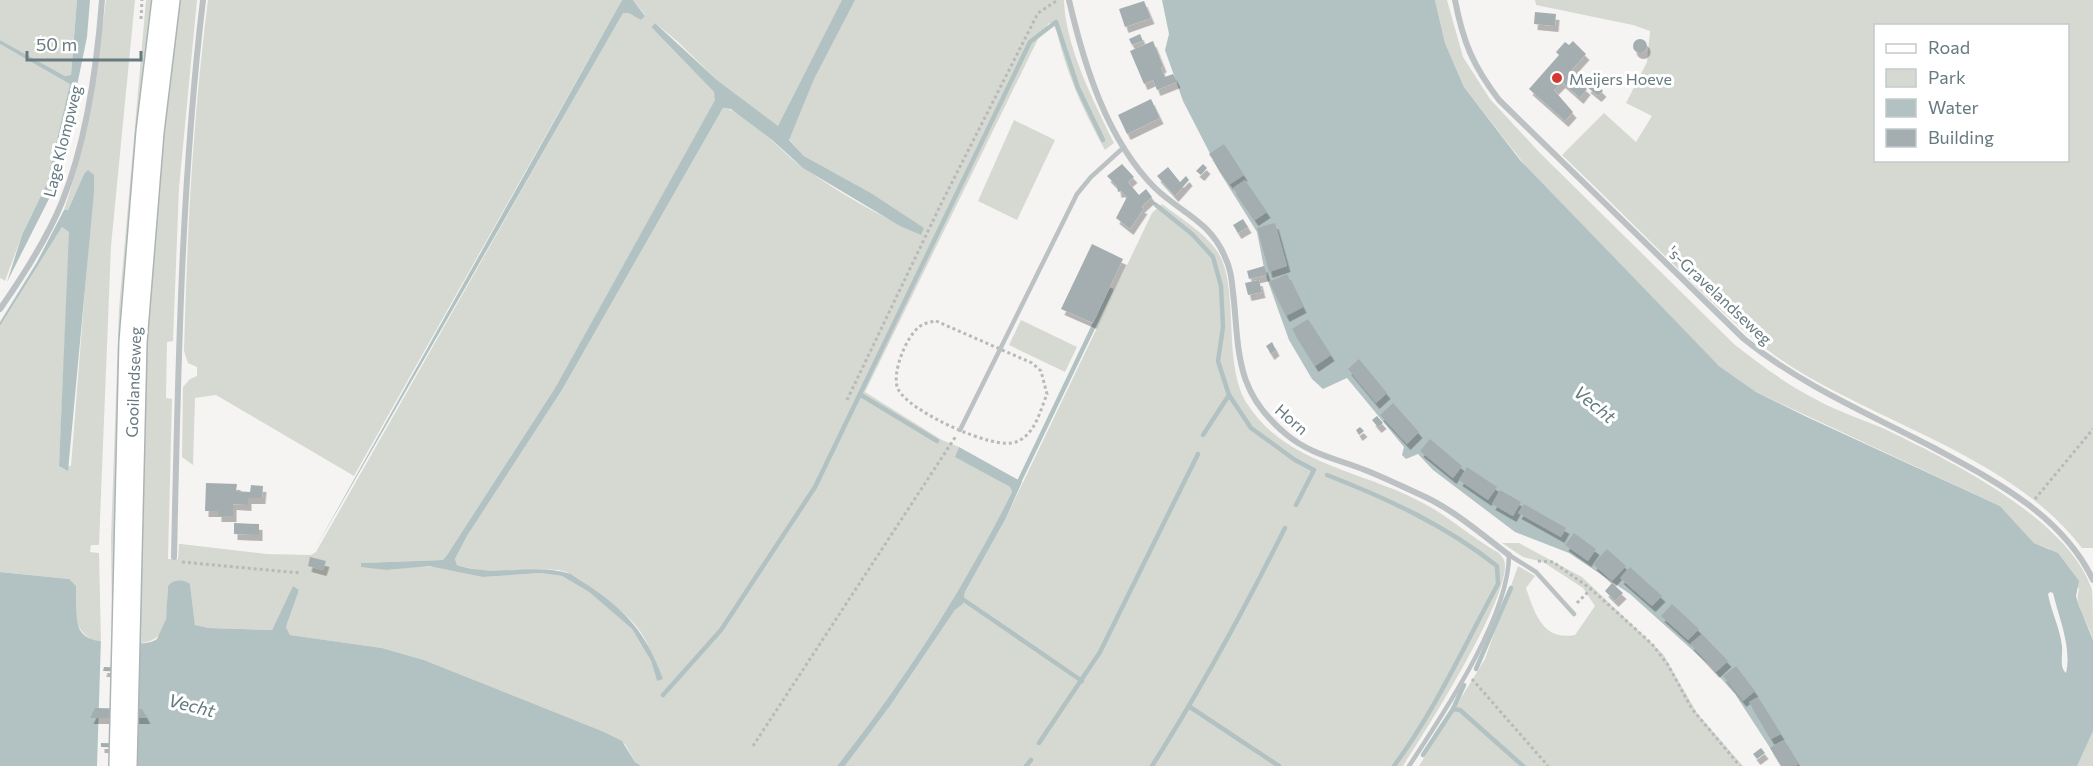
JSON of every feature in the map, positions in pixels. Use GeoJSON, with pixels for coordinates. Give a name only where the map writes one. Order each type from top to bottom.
{"type":"FeatureCollection","features":[{"type":"Feature","properties":{"kind":"main road","name":"Gooilandseweg"},"geometry":{"type":"LineString","coordinates":[[123,766],[133,342],[150,132],[166,0]]}},
{"type":"Feature","properties":{"kind":"street","name":"Lage Klompweg"},"geometry":{"type":"LineString","coordinates":[[0,309],[50,227],[67,186],[89,98],[102,0]]}},
{"type":"Feature","properties":{"kind":"street"},"geometry":{"type":"LineString","coordinates":[[174,557],[184,201],[188,133],[203,0]]}},
{"type":"Feature","properties":{"kind":"street","name":"Horn"},"geometry":{"type":"LineString","coordinates":[[1069,0],[1082,55],[1124,147],[1156,189],[1184,208],[1217,238],[1232,279],[1241,370],[1251,394],[1269,419],[1310,451],[1365,470],[1432,501],[1462,518],[1509,555]]}},
{"type":"Feature","properties":{"kind":"street","name":"'s-Gravelandseweg"},"geometry":{"type":"LineString","coordinates":[[1455,0],[1460,26],[1471,60],[1500,100],[1744,339],[1767,358],[1816,387],[1973,469],[2030,505],[2066,538],[2080,556],[2093,580]]}},
{"type":"Feature","properties":{"kind":"lane"},"geometry":{"type":"LineString","coordinates":[[960,430],[1077,194],[1091,177],[1124,147]]}},
{"type":"Feature","properties":{"kind":"lane"},"geometry":{"type":"LineString","coordinates":[[1409,766],[1468,674],[1500,600],[1507,577],[1509,555],[1536,572],[1572,612]]}},
{"type":"Feature","properties":{"kind":"path"},"geometry":{"type":"LineString","coordinates":[[847,400],[942,202],[1038,13],[1058,0]]}},
{"type":"Feature","properties":{"kind":"path"},"geometry":{"type":"LineString","coordinates":[[2030,505],[2093,429]]}},
{"type":"Feature","properties":{"kind":"path"},"geometry":{"type":"LineString","coordinates":[[753,746],[960,430]]}},
{"type":"Feature","properties":{"kind":"path"},"geometry":{"type":"LineString","coordinates":[[1509,555],[1519,553],[1532,561],[1553,562],[1591,589],[1652,644],[1668,665],[1692,709],[1740,766]]}},
{"type":"Feature","properties":{"kind":"path"},"geometry":{"type":"LineString","coordinates":[[174,557],[181,562],[300,573]]}},
{"type":"Feature","properties":{"kind":"path"},"geometry":{"type":"LineString","coordinates":[[1572,612],[1591,589]]}},
{"type":"Feature","properties":{"kind":"path"},"geometry":{"type":"LineString","coordinates":[[1468,674],[1548,766]]}},
{"type":"Feature","properties":{"kind":"green space"},"geometry":{"type":"Polygon","coordinates":[[[0,0],[77,0],[71,75],[65,76],[0,40],[0,0]]]}},
{"type":"Feature","properties":{"kind":"green space"},"geometry":{"type":"Polygon","coordinates":[[[106,0],[135,0],[111,246],[99,545],[91,545],[90,552],[99,553],[101,642],[91,639],[79,627],[73,608],[69,579],[0,572],[0,326],[62,227],[70,232],[59,466],[71,466],[94,175],[84,174],[68,210],[64,210],[85,132],[106,0]]]}},
{"type":"Feature","properties":{"kind":"green space"},"geometry":{"type":"Polygon","coordinates":[[[146,0],[156,0],[117,625],[112,625],[111,539],[119,309],[146,0]]]}},
{"type":"Feature","properties":{"kind":"green space"},"geometry":{"type":"Polygon","coordinates":[[[175,0],[197,0],[179,188],[173,341],[167,342],[166,398],[172,399],[168,559],[178,559],[179,544],[267,554],[311,555],[316,552],[623,12],[629,12],[641,20],[645,15],[633,0],[1064,0],[1069,36],[1075,55],[1114,143],[1105,150],[1077,93],[1054,25],[1049,23],[1038,39],[865,392],[942,440],[959,447],[956,457],[1010,487],[1012,492],[974,564],[932,634],[887,700],[837,766],[641,766],[635,762],[625,744],[602,731],[424,660],[382,648],[290,635],[286,627],[299,590],[293,587],[272,630],[209,628],[195,625],[190,584],[181,581],[173,583],[168,586],[167,614],[162,630],[158,637],[140,643],[140,631],[137,630],[149,267],[175,0]],[[655,23],[651,27],[714,92],[716,99],[555,388],[443,560],[361,563],[387,570],[423,566],[448,568],[483,577],[541,573],[562,576],[589,592],[632,629],[651,661],[657,681],[650,650],[644,638],[638,628],[619,609],[577,578],[563,571],[545,569],[495,571],[457,565],[455,559],[467,536],[562,390],[723,108],[733,111],[754,124],[795,161],[846,195],[890,220],[921,234],[923,228],[871,193],[804,156],[778,127],[717,80],[655,23]]]}},
{"type":"Feature","properties":{"kind":"green space"},"geometry":{"type":"Polygon","coordinates":[[[208,0],[622,0],[354,476],[216,395],[195,398],[193,465],[182,457],[183,387],[190,379],[197,376],[197,367],[188,363],[184,351],[185,307],[195,132],[208,0]]]}},
{"type":"Feature","properties":{"kind":"green space"},"geometry":{"type":"Polygon","coordinates":[[[1435,0],[1447,0],[1463,57],[1490,99],[1540,153],[1735,345],[1804,393],[1834,409],[1895,434],[1978,478],[2036,518],[2061,541],[2080,565],[2092,590],[2093,640],[2078,602],[2079,589],[2050,549],[2034,543],[2000,506],[1756,392],[1719,366],[1692,340],[1531,173],[1464,87],[1445,43],[1435,0]]]}},
{"type":"Feature","properties":{"kind":"green space"},"geometry":{"type":"Polygon","coordinates":[[[1535,0],[2093,0],[2093,548],[2082,548],[2052,516],[2017,488],[1979,464],[1815,380],[1777,357],[1702,292],[1562,155],[1604,113],[1636,142],[1652,116],[1626,103],[1647,62],[1650,31],[1633,25],[1536,5],[1535,0]]]}},
{"type":"Feature","properties":{"kind":"green space"},"geometry":{"type":"Polygon","coordinates":[[[0,44],[70,83],[63,123],[47,183],[22,235],[5,281],[0,278],[0,44]]]}},
{"type":"Feature","properties":{"kind":"green space"},"geometry":{"type":"Polygon","coordinates":[[[1014,120],[1055,140],[1017,220],[978,201],[1014,120]]]}},
{"type":"Feature","properties":{"kind":"green space"},"geometry":{"type":"Polygon","coordinates":[[[1162,204],[1205,237],[1217,251],[1224,266],[1228,284],[1235,369],[1248,405],[1264,425],[1305,454],[1423,503],[1503,557],[1504,576],[1496,601],[1465,663],[1403,766],[845,766],[890,706],[955,610],[963,604],[965,592],[1006,518],[1152,213],[1162,204]]]}},
{"type":"Feature","properties":{"kind":"green space"},"geometry":{"type":"Polygon","coordinates":[[[1021,320],[1077,347],[1065,372],[1009,345],[1021,320]]]}},
{"type":"Feature","properties":{"kind":"green space"},"geometry":{"type":"Polygon","coordinates":[[[1502,543],[1519,543],[1582,577],[1663,654],[1697,713],[1743,766],[1419,766],[1485,659],[1518,566],[1535,576],[1526,588],[1529,598],[1542,624],[1555,634],[1575,635],[1595,606],[1583,588],[1543,562],[1523,557],[1502,543]]]}},
{"type":"Feature","properties":{"kind":"green space"},"geometry":{"type":"Polygon","coordinates":[[[2093,731],[2093,766],[2077,766],[2078,762],[2093,731]]]}},
{"type":"Feature","properties":{"kind":"water"},"geometry":{"type":"Polygon","coordinates":[[[77,0],[90,0],[87,37],[57,183],[7,282],[22,235],[47,183],[70,84],[0,44],[0,40],[65,76],[71,75],[77,0]]]}},
{"type":"Feature","properties":{"kind":"water"},"geometry":{"type":"Polygon","coordinates":[[[622,0],[633,0],[645,16],[641,20],[629,13],[623,13],[314,551],[622,0]]]}},
{"type":"Feature","properties":{"kind":"water"},"geometry":{"type":"Polygon","coordinates":[[[842,0],[855,0],[814,79],[789,140],[804,156],[871,193],[924,228],[921,235],[900,226],[803,168],[771,139],[731,109],[723,108],[562,390],[467,536],[455,559],[457,565],[472,569],[543,569],[571,574],[616,606],[628,618],[647,644],[663,679],[657,681],[651,661],[632,629],[589,592],[562,576],[541,573],[483,577],[429,566],[387,570],[361,567],[361,563],[443,560],[447,555],[555,388],[715,100],[714,92],[651,27],[655,23],[717,80],[778,126],[842,0]]]}},
{"type":"Feature","properties":{"kind":"water","name":"Vecht"},"geometry":{"type":"Polygon","coordinates":[[[1162,0],[1435,0],[1445,43],[1464,87],[1520,160],[1719,366],[1756,392],[2000,506],[2034,543],[2058,553],[2079,581],[2076,596],[2093,640],[2093,731],[2077,766],[1782,766],[1735,694],[1709,665],[1630,594],[1569,553],[1515,532],[1433,470],[1418,454],[1406,459],[1402,455],[1404,447],[1347,378],[1323,389],[1312,379],[1289,340],[1265,273],[1257,232],[1219,171],[1183,101],[1165,50],[1169,34],[1162,0]],[[2053,593],[2048,594],[2061,639],[2062,664],[2066,673],[2066,643],[2053,593]]]}},
{"type":"Feature","properties":{"kind":"water"},"geometry":{"type":"Polygon","coordinates":[[[88,170],[94,175],[94,192],[68,471],[59,466],[69,232],[62,227],[0,326],[0,322],[37,262],[64,210],[68,210],[88,170]]]}},
{"type":"Feature","properties":{"kind":"water"},"geometry":{"type":"Polygon","coordinates":[[[959,447],[1022,482],[1006,518],[965,592],[963,604],[955,610],[890,706],[845,766],[837,766],[886,701],[932,634],[974,564],[1012,492],[1010,487],[955,457],[959,447]]]}},
{"type":"Feature","properties":{"kind":"water","name":"Vecht"},"geometry":{"type":"Polygon","coordinates":[[[0,572],[69,579],[76,586],[76,615],[81,632],[96,640],[125,643],[146,643],[157,639],[166,619],[168,586],[176,581],[185,581],[190,584],[195,625],[209,628],[272,630],[293,586],[299,590],[286,627],[290,635],[382,648],[424,660],[602,731],[622,741],[635,762],[641,766],[0,766],[0,572]]]}},
{"type":"Feature","properties":{"kind":"pier"},"geometry":{"type":"Polygon","coordinates":[[[101,639],[140,640],[137,766],[97,766],[101,639]]]}},
{"type":"Feature","properties":{"kind":"building"},"geometry":{"type":"Polygon","coordinates":[[[1144,1],[1151,18],[1125,27],[1119,9],[1144,1]]]}},
{"type":"Feature","properties":{"kind":"building"},"geometry":{"type":"Polygon","coordinates":[[[1535,12],[1556,14],[1555,26],[1534,24],[1535,12]]]}},
{"type":"Feature","properties":{"kind":"building"},"geometry":{"type":"Polygon","coordinates":[[[1140,34],[1143,41],[1132,45],[1129,39],[1140,34]]]}},
{"type":"Feature","properties":{"kind":"building"},"geometry":{"type":"Polygon","coordinates":[[[1637,39],[1643,39],[1647,46],[1643,53],[1637,53],[1633,49],[1633,43],[1637,39]]]}},
{"type":"Feature","properties":{"kind":"building"},"geometry":{"type":"Polygon","coordinates":[[[1153,41],[1165,77],[1173,74],[1177,82],[1157,90],[1153,80],[1144,84],[1130,51],[1153,41]]]}},
{"type":"Feature","properties":{"kind":"building","name":"Meijers Hoeve"},"geometry":{"type":"Polygon","coordinates":[[[1573,41],[1586,54],[1569,73],[1587,89],[1580,98],[1562,82],[1554,90],[1573,112],[1565,121],[1529,89],[1559,55],[1556,52],[1565,42],[1569,45],[1573,41]]]}},
{"type":"Feature","properties":{"kind":"building"},"geometry":{"type":"Polygon","coordinates":[[[1593,81],[1603,91],[1598,96],[1587,87],[1593,81]]]}},
{"type":"Feature","properties":{"kind":"building"},"geometry":{"type":"Polygon","coordinates":[[[1151,99],[1160,118],[1127,134],[1118,115],[1151,99]]]}},
{"type":"Feature","properties":{"kind":"building"},"geometry":{"type":"Polygon","coordinates":[[[1224,144],[1244,175],[1230,184],[1209,154],[1224,144]]]}},
{"type":"Feature","properties":{"kind":"building"},"geometry":{"type":"Polygon","coordinates":[[[1122,164],[1134,177],[1128,182],[1139,195],[1146,189],[1152,197],[1141,207],[1144,208],[1130,229],[1116,218],[1127,197],[1121,191],[1118,192],[1117,186],[1107,176],[1122,164]]]}},
{"type":"Feature","properties":{"kind":"building"},"geometry":{"type":"Polygon","coordinates":[[[1203,164],[1207,168],[1201,175],[1196,171],[1203,164]]]}},
{"type":"Feature","properties":{"kind":"building"},"geometry":{"type":"Polygon","coordinates":[[[1168,167],[1180,182],[1186,176],[1189,180],[1175,196],[1157,176],[1168,167]]]}},
{"type":"Feature","properties":{"kind":"building"},"geometry":{"type":"Polygon","coordinates":[[[1245,180],[1267,212],[1255,220],[1233,188],[1245,180]]]}},
{"type":"Feature","properties":{"kind":"building"},"geometry":{"type":"Polygon","coordinates":[[[1243,219],[1248,227],[1238,233],[1233,225],[1243,219]]]}},
{"type":"Feature","properties":{"kind":"building"},"geometry":{"type":"Polygon","coordinates":[[[1275,223],[1287,266],[1269,272],[1257,228],[1275,223]]]}},
{"type":"Feature","properties":{"kind":"building"},"geometry":{"type":"Polygon","coordinates":[[[1092,244],[1123,259],[1093,323],[1061,309],[1092,244]]]}},
{"type":"Feature","properties":{"kind":"building"},"geometry":{"type":"Polygon","coordinates":[[[1264,266],[1267,275],[1249,279],[1247,271],[1264,266]]]}},
{"type":"Feature","properties":{"kind":"building"},"geometry":{"type":"Polygon","coordinates":[[[1287,274],[1303,307],[1286,316],[1269,282],[1287,274]]]}},
{"type":"Feature","properties":{"kind":"building"},"geometry":{"type":"Polygon","coordinates":[[[1259,280],[1262,292],[1248,295],[1245,283],[1259,280]]]}},
{"type":"Feature","properties":{"kind":"building"},"geometry":{"type":"Polygon","coordinates":[[[1308,319],[1331,355],[1315,366],[1292,329],[1308,319]]]}},
{"type":"Feature","properties":{"kind":"building"},"geometry":{"type":"Polygon","coordinates":[[[1272,342],[1276,350],[1271,354],[1266,346],[1272,342]]]}},
{"type":"Feature","properties":{"kind":"building"},"geometry":{"type":"Polygon","coordinates":[[[1359,359],[1387,393],[1376,403],[1348,369],[1359,359]]]}},
{"type":"Feature","properties":{"kind":"building"},"geometry":{"type":"Polygon","coordinates":[[[1393,403],[1419,432],[1407,444],[1380,415],[1393,403]]]}},
{"type":"Feature","properties":{"kind":"building"},"geometry":{"type":"Polygon","coordinates":[[[1377,416],[1383,423],[1378,427],[1372,420],[1377,416]]]}},
{"type":"Feature","properties":{"kind":"building"},"geometry":{"type":"Polygon","coordinates":[[[1360,427],[1364,431],[1359,435],[1356,430],[1360,427]]]}},
{"type":"Feature","properties":{"kind":"building"},"geometry":{"type":"Polygon","coordinates":[[[1430,439],[1462,466],[1453,478],[1420,451],[1430,439]]]}},
{"type":"Feature","properties":{"kind":"building"},"geometry":{"type":"Polygon","coordinates":[[[1467,467],[1497,487],[1488,500],[1459,480],[1467,467]]]}},
{"type":"Feature","properties":{"kind":"building"},"geometry":{"type":"Polygon","coordinates":[[[206,483],[237,484],[236,491],[250,492],[251,485],[263,486],[262,498],[248,498],[248,505],[233,504],[233,516],[218,516],[218,511],[205,511],[206,483]]]}},
{"type":"Feature","properties":{"kind":"building"},"geometry":{"type":"Polygon","coordinates":[[[1500,490],[1521,502],[1513,516],[1492,504],[1500,490]]]}},
{"type":"Feature","properties":{"kind":"building"},"geometry":{"type":"Polygon","coordinates":[[[1524,504],[1566,528],[1561,537],[1518,513],[1524,504]]]}},
{"type":"Feature","properties":{"kind":"building"},"geometry":{"type":"Polygon","coordinates":[[[234,523],[259,524],[259,535],[234,534],[234,523]]]}},
{"type":"Feature","properties":{"kind":"building"},"geometry":{"type":"Polygon","coordinates":[[[1574,533],[1596,549],[1588,561],[1565,545],[1574,533]]]}},
{"type":"Feature","properties":{"kind":"building"},"geometry":{"type":"Polygon","coordinates":[[[1607,549],[1626,566],[1612,581],[1593,564],[1607,549]]]}},
{"type":"Feature","properties":{"kind":"building"},"geometry":{"type":"Polygon","coordinates":[[[310,557],[326,561],[323,570],[308,566],[310,557]]]}},
{"type":"Feature","properties":{"kind":"building"},"geometry":{"type":"Polygon","coordinates":[[[1630,567],[1662,596],[1652,606],[1620,578],[1630,567]]]}},
{"type":"Feature","properties":{"kind":"building"},"geometry":{"type":"Polygon","coordinates":[[[1612,583],[1623,593],[1615,601],[1605,591],[1612,583]]]}},
{"type":"Feature","properties":{"kind":"building"},"geometry":{"type":"Polygon","coordinates":[[[1672,604],[1699,629],[1688,640],[1661,616],[1672,604]]]}},
{"type":"Feature","properties":{"kind":"building"},"geometry":{"type":"Polygon","coordinates":[[[1702,634],[1728,661],[1716,672],[1690,644],[1702,634]]]}},
{"type":"Feature","properties":{"kind":"building"},"geometry":{"type":"Polygon","coordinates":[[[1736,666],[1755,691],[1743,701],[1723,676],[1736,666]]]}},
{"type":"Feature","properties":{"kind":"building"},"geometry":{"type":"Polygon","coordinates":[[[104,667],[136,668],[136,672],[103,671],[104,667]]]}},
{"type":"Feature","properties":{"kind":"building"},"geometry":{"type":"Polygon","coordinates":[[[1758,697],[1781,734],[1771,739],[1749,702],[1758,697]]]}},
{"type":"Feature","properties":{"kind":"building"},"geometry":{"type":"Polygon","coordinates":[[[95,708],[142,709],[147,718],[90,718],[95,708]]]}},
{"type":"Feature","properties":{"kind":"building"},"geometry":{"type":"Polygon","coordinates":[[[1784,740],[1799,764],[1781,766],[1770,748],[1784,740]]]}},
{"type":"Feature","properties":{"kind":"building"},"geometry":{"type":"Polygon","coordinates":[[[101,743],[133,744],[133,748],[101,747],[101,743]]]}},
{"type":"Feature","properties":{"kind":"building"},"geometry":{"type":"Polygon","coordinates":[[[1761,748],[1765,753],[1757,759],[1753,754],[1761,748]]]}},
{"type":"Feature","properties":{"kind":"waterway"},"geometry":{"type":"LineString","coordinates":[[663,695],[721,630],[815,487],[1030,42],[1056,22],[1078,88],[1103,140]]}},
{"type":"Feature","properties":{"kind":"waterway"},"geometry":{"type":"LineString","coordinates":[[1156,205],[1192,234],[1213,257],[1221,286],[1223,327],[1218,361],[1229,395],[1251,428],[1295,460],[1314,470],[1296,505]]}},
{"type":"Feature","properties":{"kind":"waterway"},"geometry":{"type":"LineString","coordinates":[[1018,484],[1111,290]]}},
{"type":"Feature","properties":{"kind":"waterway"},"geometry":{"type":"LineString","coordinates":[[861,395],[937,441]]}},
{"type":"Feature","properties":{"kind":"waterway"},"geometry":{"type":"LineString","coordinates":[[1203,435],[1229,395]]}},
{"type":"Feature","properties":{"kind":"waterway"},"geometry":{"type":"LineString","coordinates":[[1039,743],[1100,652],[1198,454]]}},
{"type":"Feature","properties":{"kind":"waterway"},"geometry":{"type":"LineString","coordinates":[[1327,475],[1415,514],[1458,538],[1497,566],[1498,584],[1436,700],[1394,766]]}},
{"type":"Feature","properties":{"kind":"waterway"},"geometry":{"type":"LineString","coordinates":[[1152,766],[1222,649],[1285,528]]}},
{"type":"Feature","properties":{"kind":"waterway"},"geometry":{"type":"LineString","coordinates":[[1476,669],[1511,588]]}},
{"type":"Feature","properties":{"kind":"waterway"},"geometry":{"type":"LineString","coordinates":[[961,598],[1082,681]]}},
{"type":"Feature","properties":{"kind":"waterway"},"geometry":{"type":"LineString","coordinates":[[1423,755],[1453,709],[1464,685]]}},
{"type":"Feature","properties":{"kind":"waterway"},"geometry":{"type":"LineString","coordinates":[[1190,707],[1279,766]]}},
{"type":"Feature","properties":{"kind":"waterway"},"geometry":{"type":"LineString","coordinates":[[1453,709],[1460,710],[1523,766]]}},
{"type":"Feature","properties":{"kind":"waterway"},"geometry":{"type":"LineString","coordinates":[[1026,766],[1031,760]]}},
{"type":"Feature","properties":{"kind":"place","name":"Meijers Hoeve"},"geometry":{"type":"Point","coordinates":[1557,78]}}]}
